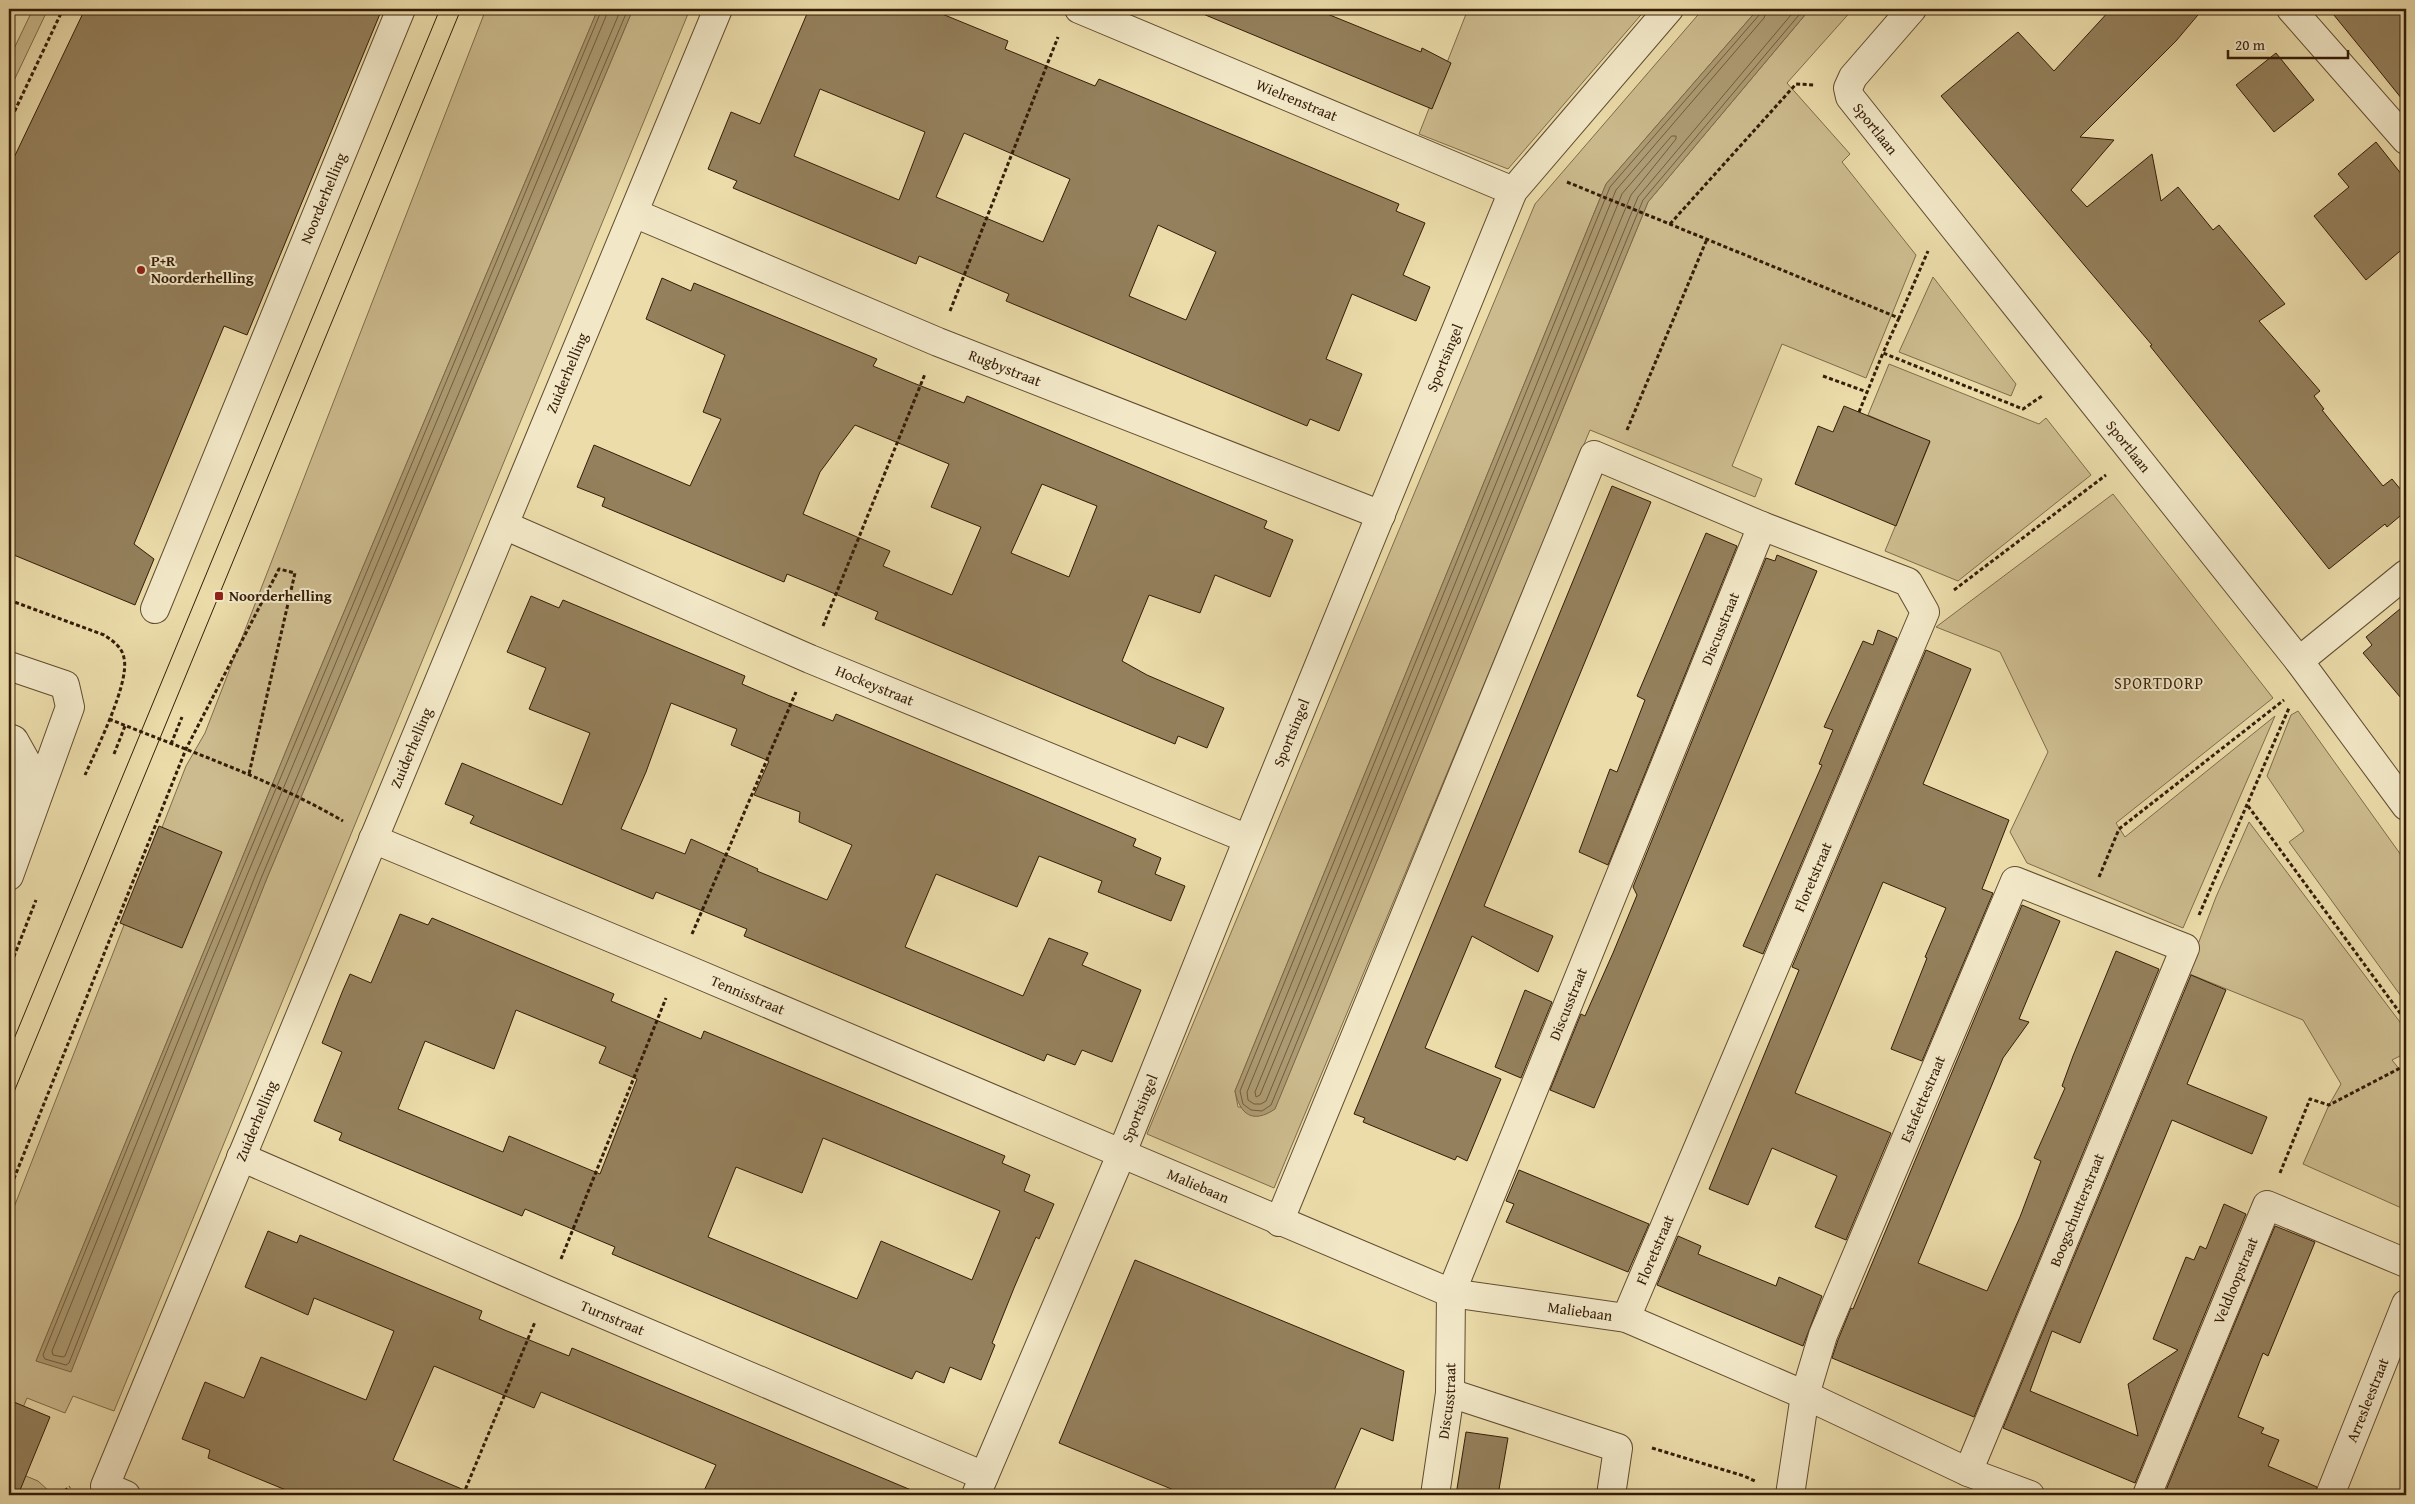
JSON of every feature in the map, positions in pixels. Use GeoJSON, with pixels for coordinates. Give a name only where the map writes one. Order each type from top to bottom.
{"type":"FeatureCollection","features":[{"type":"Feature","properties":{"kind":"street","name":"Noorderhelling"},"geometry":{"type":"LineString","coordinates":[[155,609],[400,9]]}},
{"type":"Feature","properties":{"kind":"street","name":"Zuiderhelling"},"geometry":{"type":"LineString","coordinates":[[115,1491],[241,1157],[718,9]]}},
{"type":"Feature","properties":{"kind":"street","name":"Wielrenstraat"},"geometry":{"type":"LineString","coordinates":[[1080,9],[1513,191]]}},
{"type":"Feature","properties":{"kind":"street","name":"Sportsingel"},"geometry":{"type":"LineString","coordinates":[[980,1486],[1121,1155],[1248,838],[1513,191],[1669,9]]}},
{"type":"Feature","properties":{"kind":"street"},"geometry":{"type":"LineString","coordinates":[[1848,88],[1853,77],[1912,9]]}},
{"type":"Feature","properties":{"kind":"street"},"geometry":{"type":"LineString","coordinates":[[2291,9],[2406,140]]}},
{"type":"Feature","properties":{"kind":"street","name":"Sportlaan"},"geometry":{"type":"LineString","coordinates":[[1848,88],[1850,97],[2133,454],[2300,674],[2406,806]]}},
{"type":"Feature","properties":{"kind":"street","name":"Rugbystraat"},"geometry":{"type":"LineString","coordinates":[[634,213],[938,342],[1381,515]]}},
{"type":"Feature","properties":{"kind":"street"},"geometry":{"type":"LineString","coordinates":[[1279,1222],[1594,455],[1762,526],[1908,582],[1925,612]]}},
{"type":"Feature","properties":{"kind":"street","name":"Hockeystraat"},"geometry":{"type":"LineString","coordinates":[[504,524],[810,659],[1248,838]]}},
{"type":"Feature","properties":{"kind":"street","name":"Discusstraat"},"geometry":{"type":"LineString","coordinates":[[1435,1495],[1450,1393],[1451,1293],[1762,526]]}},
{"type":"Feature","properties":{"kind":"street"},"geometry":{"type":"LineString","coordinates":[[2300,674],[2406,574]]}},
{"type":"Feature","properties":{"kind":"street","name":"Floretstraat"},"geometry":{"type":"LineString","coordinates":[[1626,1318],[1925,612]]}},
{"type":"Feature","properties":{"kind":"street"},"geometry":{"type":"LineString","coordinates":[[9,666],[65,685],[70,707],[9,876]]}},
{"type":"Feature","properties":{"kind":"street"},"geometry":{"type":"LineString","coordinates":[[9,738],[14,740],[28,765],[9,816]]}},
{"type":"Feature","properties":{"kind":"street","name":"Tennisstraat"},"geometry":{"type":"LineString","coordinates":[[373,839],[678,966],[1121,1155]]}},
{"type":"Feature","properties":{"kind":"street","name":"Estafettestraat"},"geometry":{"type":"LineString","coordinates":[[1790,1495],[1805,1395],[1823,1335],[2015,881],[2185,948]]}},
{"type":"Feature","properties":{"kind":"street","name":"Boogschutterstraat"},"geometry":{"type":"LineString","coordinates":[[1968,1472],[2185,948]]}},
{"type":"Feature","properties":{"kind":"street","name":"Maliebaan"},"geometry":{"type":"LineString","coordinates":[[1121,1155],[1451,1293],[1626,1318],[1805,1395],[1968,1472],[2030,1495]]}},
{"type":"Feature","properties":{"kind":"street","name":"Turnstraat"},"geometry":{"type":"LineString","coordinates":[[241,1157],[549,1291],[980,1486]]}},
{"type":"Feature","properties":{"kind":"street"},"geometry":{"type":"LineString","coordinates":[[2267,1205],[2406,1263]]}},
{"type":"Feature","properties":{"kind":"street","name":"Veldloopstraat"},"geometry":{"type":"LineString","coordinates":[[2147,1495],[2267,1205]]}},
{"type":"Feature","properties":{"kind":"street","name":"Arresleestraat"},"geometry":{"type":"LineString","coordinates":[[2330,1495],[2406,1304]]}},
{"type":"Feature","properties":{"kind":"street"},"geometry":{"type":"LineString","coordinates":[[1450,1393],[1618,1448],[1611,1495]]}},
{"type":"Feature","properties":{"kind":"path"},"geometry":{"type":"LineString","coordinates":[[9,123],[63,9]]}},
{"type":"Feature","properties":{"kind":"path"},"geometry":{"type":"LineString","coordinates":[[463,1495],[549,1291],[678,966],[810,659],[938,342],[1058,36]]}},
{"type":"Feature","properties":{"kind":"path"},"geometry":{"type":"LineString","coordinates":[[1670,224],[1796,84],[1848,88]]}},
{"type":"Feature","properties":{"kind":"path"},"geometry":{"type":"LineString","coordinates":[[1573,186],[1899,318]]}},
{"type":"Feature","properties":{"kind":"path"},"geometry":{"type":"LineString","coordinates":[[1859,412],[1944,214]]}},
{"type":"Feature","properties":{"kind":"path"},"geometry":{"type":"LineString","coordinates":[[1613,464],[1707,239]]}},
{"type":"Feature","properties":{"kind":"path"},"geometry":{"type":"LineString","coordinates":[[1884,353],[2023,409],[2071,375]]}},
{"type":"Feature","properties":{"kind":"path"},"geometry":{"type":"LineString","coordinates":[[1823,376],[1867,392]]}},
{"type":"Feature","properties":{"kind":"path"},"geometry":{"type":"LineString","coordinates":[[1925,612],[2133,454]]}},
{"type":"Feature","properties":{"kind":"path"},"geometry":{"type":"LineString","coordinates":[[9,1191],[186,749],[279,569],[295,573],[249,774]]}},
{"type":"Feature","properties":{"kind":"path"},"geometry":{"type":"LineString","coordinates":[[2185,948],[2248,806],[2300,674]]}},
{"type":"Feature","properties":{"kind":"path"},"geometry":{"type":"LineString","coordinates":[[2086,908],[2119,829],[2300,674]]}},
{"type":"Feature","properties":{"kind":"path"},"geometry":{"type":"LineString","coordinates":[[172,744],[182,718]]}},
{"type":"Feature","properties":{"kind":"path"},"geometry":{"type":"LineString","coordinates":[[108,719],[249,774],[315,805]]}},
{"type":"Feature","properties":{"kind":"path"},"geometry":{"type":"LineString","coordinates":[[114,754],[125,726]]}},
{"type":"Feature","properties":{"kind":"path"},"geometry":{"type":"LineString","coordinates":[[2248,806],[2406,1021]]}},
{"type":"Feature","properties":{"kind":"path"},"geometry":{"type":"LineString","coordinates":[[2267,1205],[2310,1099],[2329,1105],[2406,1065]]}},
{"type":"Feature","properties":{"kind":"path"},"geometry":{"type":"LineString","coordinates":[[1618,1448],[1656,1448],[1744,1476],[1759,1484]]}},
{"type":"Feature","properties":{"kind":"shaded area"},"geometry":{"type":"Polygon","coordinates":[[[33,9],[48,9],[9,91],[9,59],[33,9]]]}},
{"type":"Feature","properties":{"kind":"shaded area"},"geometry":{"type":"Polygon","coordinates":[[[486,9],[598,9],[304,707],[36,1361],[71,1371],[267,878],[633,9],[690,9],[114,1411],[73,1396],[65,1413],[27,1398],[9,1441],[9,1220],[186,766],[205,733],[486,9]]]}},
{"type":"Feature","properties":{"kind":"shaded area"},"geometry":{"type":"Polygon","coordinates":[[[1468,9],[1646,9],[1508,169],[1419,134],[1468,9]]]}},
{"type":"Feature","properties":{"kind":"shaded area"},"geometry":{"type":"Polygon","coordinates":[[[1703,9],[1758,9],[1606,184],[1235,1091],[1238,1107],[1275,1108],[1648,202],[1810,9],[1853,9],[1787,83],[1850,154],[1842,162],[1916,255],[1866,378],[1782,344],[1732,466],[1762,479],[1755,497],[1590,430],[1274,1188],[1147,1134],[1535,204],[1703,9]]]}},
{"type":"Feature","properties":{"kind":"shaded area"},"geometry":{"type":"Polygon","coordinates":[[[1933,277],[2016,384],[2011,396],[1899,352],[1933,277]]]}},
{"type":"Feature","properties":{"kind":"shaded area"},"geometry":{"type":"Polygon","coordinates":[[[1889,364],[2039,424],[2046,418],[2091,475],[1958,581],[1885,551],[1930,442],[1868,415],[1889,364]]]}},
{"type":"Feature","properties":{"kind":"shaded area"},"geometry":{"type":"Polygon","coordinates":[[[2113,494],[2273,698],[2116,823],[2125,837],[2275,716],[2183,928],[2027,863],[2010,832],[2048,752],[2000,652],[1936,627],[2113,494]]]}},
{"type":"Feature","properties":{"kind":"shaded area"},"geometry":{"type":"Polygon","coordinates":[[[2298,711],[2406,862],[2406,1003],[2289,842],[2304,831],[2267,776],[2291,715],[2298,711]]]}},
{"type":"Feature","properties":{"kind":"shaded area"},"geometry":{"type":"Polygon","coordinates":[[[2249,822],[2406,1030],[2406,1053],[2392,1060],[2404,1075],[2406,1074],[2406,1210],[2303,1164],[2329,1105],[2341,1084],[2303,1020],[2187,973],[2216,897],[2249,822]]]}},
{"type":"Feature","properties":{"kind":"shaded area"},"geometry":{"type":"Polygon","coordinates":[[[9,1469],[38,1481],[49,1491],[44,1495],[9,1495],[9,1469]]]}},
{"type":"Feature","properties":{"kind":"water"},"geometry":{"type":"Polygon","coordinates":[[[598,9],[633,9],[267,878],[71,1372],[36,1361],[304,707],[598,9]]]}},
{"type":"Feature","properties":{"kind":"water"},"geometry":{"type":"Polygon","coordinates":[[[1758,9],[1810,9],[1648,202],[1275,1109],[1260,1116],[1249,1115],[1240,1106],[1235,1091],[1606,184],[1758,9]]]}},
{"type":"Feature","properties":{"kind":"building","name":"P+R Noorderhelling"},"geometry":{"type":"Polygon","coordinates":[[[85,9],[382,9],[247,335],[224,326],[134,544],[154,559],[135,605],[9,553],[9,168],[85,9]]]}},
{"type":"Feature","properties":{"kind":"building"},"geometry":{"type":"Polygon","coordinates":[[[809,9],[930,9],[1008,41],[1005,49],[1095,86],[1099,79],[1399,204],[1396,211],[1425,223],[1403,275],[1430,287],[1416,321],[1352,294],[1326,359],[1362,374],[1339,431],[1310,419],[1307,426],[1006,301],[1009,294],[919,256],[916,264],[733,188],[737,181],[708,169],[731,112],[760,124],[809,9]],[[820,89],[794,156],[899,200],[925,132],[820,89]],[[964,133],[936,197],[1043,242],[1070,179],[964,133]],[[1158,225],[1129,296],[1186,320],[1216,252],[1158,225]]]}},
{"type":"Feature","properties":{"kind":"building"},"geometry":{"type":"Polygon","coordinates":[[[1191,9],[1315,9],[1421,52],[1422,48],[1451,63],[1432,109],[1191,9]]]}},
{"type":"Feature","properties":{"kind":"building"},"geometry":{"type":"Polygon","coordinates":[[[2111,9],[2203,9],[2176,41],[2080,137],[2114,140],[2071,190],[2087,207],[2152,154],[2161,201],[2178,187],[2213,230],[2219,225],[2285,304],[2259,321],[2320,391],[2314,396],[2324,409],[2322,410],[2383,486],[2392,479],[2406,496],[2406,511],[2387,527],[2385,524],[2329,569],[2150,346],[2152,345],[1941,96],[2018,32],[2054,71],[2111,9]]]}},
{"type":"Feature","properties":{"kind":"building"},"geometry":{"type":"Polygon","coordinates":[[[2329,9],[2406,9],[2406,104],[2373,63],[2329,9]]]}},
{"type":"Feature","properties":{"kind":"building"},"geometry":{"type":"Polygon","coordinates":[[[2276,53],[2314,100],[2274,132],[2236,85],[2276,53]]]}},
{"type":"Feature","properties":{"kind":"building"},"geometry":{"type":"Polygon","coordinates":[[[2376,142],[2406,180],[2406,246],[2366,280],[2314,216],[2349,187],[2338,174],[2376,142]]]}},
{"type":"Feature","properties":{"kind":"building"},"geometry":{"type":"Polygon","coordinates":[[[662,278],[691,291],[694,283],[877,359],[873,366],[911,382],[964,403],[967,396],[1267,521],[1264,528],[1293,540],[1270,597],[1215,575],[1200,613],[1149,595],[1122,661],[1147,675],[1224,708],[1207,748],[1178,736],[1175,744],[1083,706],[875,619],[878,612],[821,588],[787,574],[784,582],[602,506],[605,498],[577,487],[594,445],[690,486],[721,419],[703,412],[725,355],[646,319],[662,278]],[[855,425],[820,472],[803,514],[890,551],[883,566],[952,595],[981,527],[931,507],[949,464],[855,425]],[[1042,484],[1011,553],[1069,577],[1097,506],[1042,484]]]}},
{"type":"Feature","properties":{"kind":"building"},"geometry":{"type":"Polygon","coordinates":[[[1844,406],[1930,441],[1896,526],[1795,484],[1818,426],[1833,432],[1844,406]]]}},
{"type":"Feature","properties":{"kind":"building"},"geometry":{"type":"Polygon","coordinates":[[[1612,486],[1651,502],[1484,906],[1553,936],[1538,972],[1472,936],[1425,1048],[1501,1079],[1467,1161],[1457,1156],[1455,1160],[1363,1122],[1365,1118],[1354,1114],[1612,486]]]}},
{"type":"Feature","properties":{"kind":"building"},"geometry":{"type":"Polygon","coordinates":[[[1706,533],[1737,546],[1608,865],[1579,852],[1610,769],[1617,772],[1645,700],[1637,696],[1706,533]]]}},
{"type":"Feature","properties":{"kind":"building"},"geometry":{"type":"Polygon","coordinates":[[[1777,555],[1817,571],[1594,1108],[1550,1090],[1581,1014],[1585,1016],[1637,895],[1633,887],[1766,558],[1775,561],[1777,555]]]}},
{"type":"Feature","properties":{"kind":"building"},"geometry":{"type":"Polygon","coordinates":[[[531,596],[559,608],[563,600],[745,676],[742,684],[770,696],[833,721],[836,714],[1136,839],[1133,846],[1161,858],[1155,874],[1185,886],[1171,921],[1098,892],[1102,881],[1039,856],[1017,907],[936,874],[905,947],[1023,996],[1049,938],[1088,953],[1082,965],[1141,990],[1112,1062],[1082,1050],[1075,1065],[1047,1054],[1044,1061],[744,936],[747,929],[656,892],[653,899],[470,823],[474,816],[445,804],[462,763],[562,805],[590,733],[529,709],[546,668],[507,652],[531,596]],[[671,703],[646,772],[621,829],[685,854],[691,839],[758,869],[757,871],[827,900],[852,845],[799,822],[800,812],[754,795],[769,761],[731,745],[737,729],[671,703]]]}},
{"type":"Feature","properties":{"kind":"building"},"geometry":{"type":"Polygon","coordinates":[[[2406,604],[2406,704],[2363,653],[2372,645],[2366,637],[2406,604]]]}},
{"type":"Feature","properties":{"kind":"building"},"geometry":{"type":"Polygon","coordinates":[[[1878,630],[1897,638],[1763,954],[1743,946],[1822,765],[1819,764],[1833,730],[1824,727],[1863,641],[1873,645],[1878,630]]]}},
{"type":"Feature","properties":{"kind":"building"},"geometry":{"type":"Polygon","coordinates":[[[1926,650],[1971,669],[1923,784],[2009,820],[1982,889],[1993,893],[1922,1061],[1891,1049],[1927,958],[1925,957],[1946,908],[1883,882],[1795,1093],[1891,1133],[1846,1240],[1815,1227],[1837,1176],[1772,1148],[1748,1205],[1709,1189],[1799,970],[1792,967],[1926,650]]]}},
{"type":"Feature","properties":{"kind":"building"},"geometry":{"type":"Polygon","coordinates":[[[159,826],[222,852],[182,948],[120,923],[159,826]]]}},
{"type":"Feature","properties":{"kind":"building"},"geometry":{"type":"Polygon","coordinates":[[[2022,905],[2060,921],[2019,1019],[2029,1022],[2003,1058],[1918,1263],[1987,1291],[2020,1217],[2041,1161],[2034,1158],[2065,1088],[2062,1086],[2073,1056],[2116,951],[2159,969],[1974,1417],[1832,1358],[1851,1308],[1853,1309],[2022,905]]]}},
{"type":"Feature","properties":{"kind":"building"},"geometry":{"type":"Polygon","coordinates":[[[400,914],[428,925],[432,918],[614,994],[611,1001],[701,1039],[704,1031],[1005,1156],[1002,1163],[1030,1175],[1024,1191],[1054,1204],[1039,1239],[1036,1237],[1014,1288],[992,1343],[995,1345],[981,1380],[950,1367],[944,1383],[916,1371],[912,1379],[612,1254],[615,1247],[525,1209],[522,1216],[339,1140],[342,1133],[314,1121],[342,1052],[322,1043],[350,974],[371,983],[400,914]],[[516,1010],[494,1069],[425,1041],[398,1109],[503,1152],[509,1136],[600,1174],[637,1079],[599,1063],[606,1047],[516,1010]],[[823,1138],[802,1193],[736,1167],[708,1237],[857,1299],[881,1241],[972,1280],[1000,1211],[823,1138]]]}},
{"type":"Feature","properties":{"kind":"building"},"geometry":{"type":"Polygon","coordinates":[[[2191,975],[2226,990],[2187,1084],[2267,1117],[2252,1154],[2172,1120],[2080,1343],[2052,1331],[2030,1391],[2138,1436],[2128,1384],[2178,1350],[2153,1339],[2186,1257],[2194,1260],[2200,1246],[2206,1249],[2224,1204],[2246,1214],[2135,1483],[2003,1428],[2191,975]]]}},
{"type":"Feature","properties":{"kind":"building"},"geometry":{"type":"Polygon","coordinates":[[[1525,990],[1552,1002],[1521,1078],[1495,1067],[1525,990]]]}},
{"type":"Feature","properties":{"kind":"building"},"geometry":{"type":"Polygon","coordinates":[[[1519,1170],[1649,1224],[1628,1272],[1506,1222],[1514,1204],[1506,1201],[1519,1170]]]}},
{"type":"Feature","properties":{"kind":"building"},"geometry":{"type":"Polygon","coordinates":[[[2275,1226],[2315,1242],[2268,1356],[2263,1353],[2238,1417],[2264,1428],[2261,1433],[2279,1440],[2268,1466],[2317,1487],[2315,1495],[2164,1495],[2275,1226]]]}},
{"type":"Feature","properties":{"kind":"building"},"geometry":{"type":"Polygon","coordinates":[[[268,1231],[297,1243],[300,1235],[482,1311],[479,1319],[507,1331],[569,1356],[572,1348],[923,1495],[702,1495],[716,1465],[541,1392],[534,1408],[434,1366],[393,1460],[476,1495],[298,1495],[208,1458],[210,1450],[182,1439],[205,1382],[244,1398],[261,1357],[366,1400],[394,1331],[314,1298],[308,1315],[245,1287],[268,1231]]]}},
{"type":"Feature","properties":{"kind":"building"},"geometry":{"type":"Polygon","coordinates":[[[1678,1236],[1701,1246],[1698,1254],[1776,1286],[1779,1277],[1822,1296],[1803,1346],[1657,1285],[1678,1236]]]}},
{"type":"Feature","properties":{"kind":"building"},"geometry":{"type":"Polygon","coordinates":[[[1135,1260],[1404,1371],[1393,1441],[1361,1428],[1332,1495],[1186,1495],[1059,1443],[1135,1260]]]}},
{"type":"Feature","properties":{"kind":"building"},"geometry":{"type":"Polygon","coordinates":[[[9,1400],[50,1417],[18,1495],[9,1495],[9,1400]]]}},
{"type":"Feature","properties":{"kind":"building"},"geometry":{"type":"Polygon","coordinates":[[[1466,1432],[1508,1438],[1498,1495],[1456,1495],[1466,1432]]]}},
{"type":"Feature","properties":{"kind":"tram line"},"geometry":{"type":"LineString","coordinates":[[9,1051],[440,9]]}},
{"type":"Feature","properties":{"kind":"tram line"},"geometry":{"type":"LineString","coordinates":[[9,1104],[461,9]]}},
{"type":"Feature","properties":{"kind":"place","name":"P+R Noorderhelling"},"geometry":{"type":"Point","coordinates":[141,270]}},
{"type":"Feature","properties":{"kind":"place","name":"Noorderhelling"},"geometry":{"type":"Point","coordinates":[219,596]}},
{"type":"Feature","properties":{"kind":"district","name":"SPORTDORP"},"geometry":{"type":"Point","coordinates":[2159,683]}}]}
